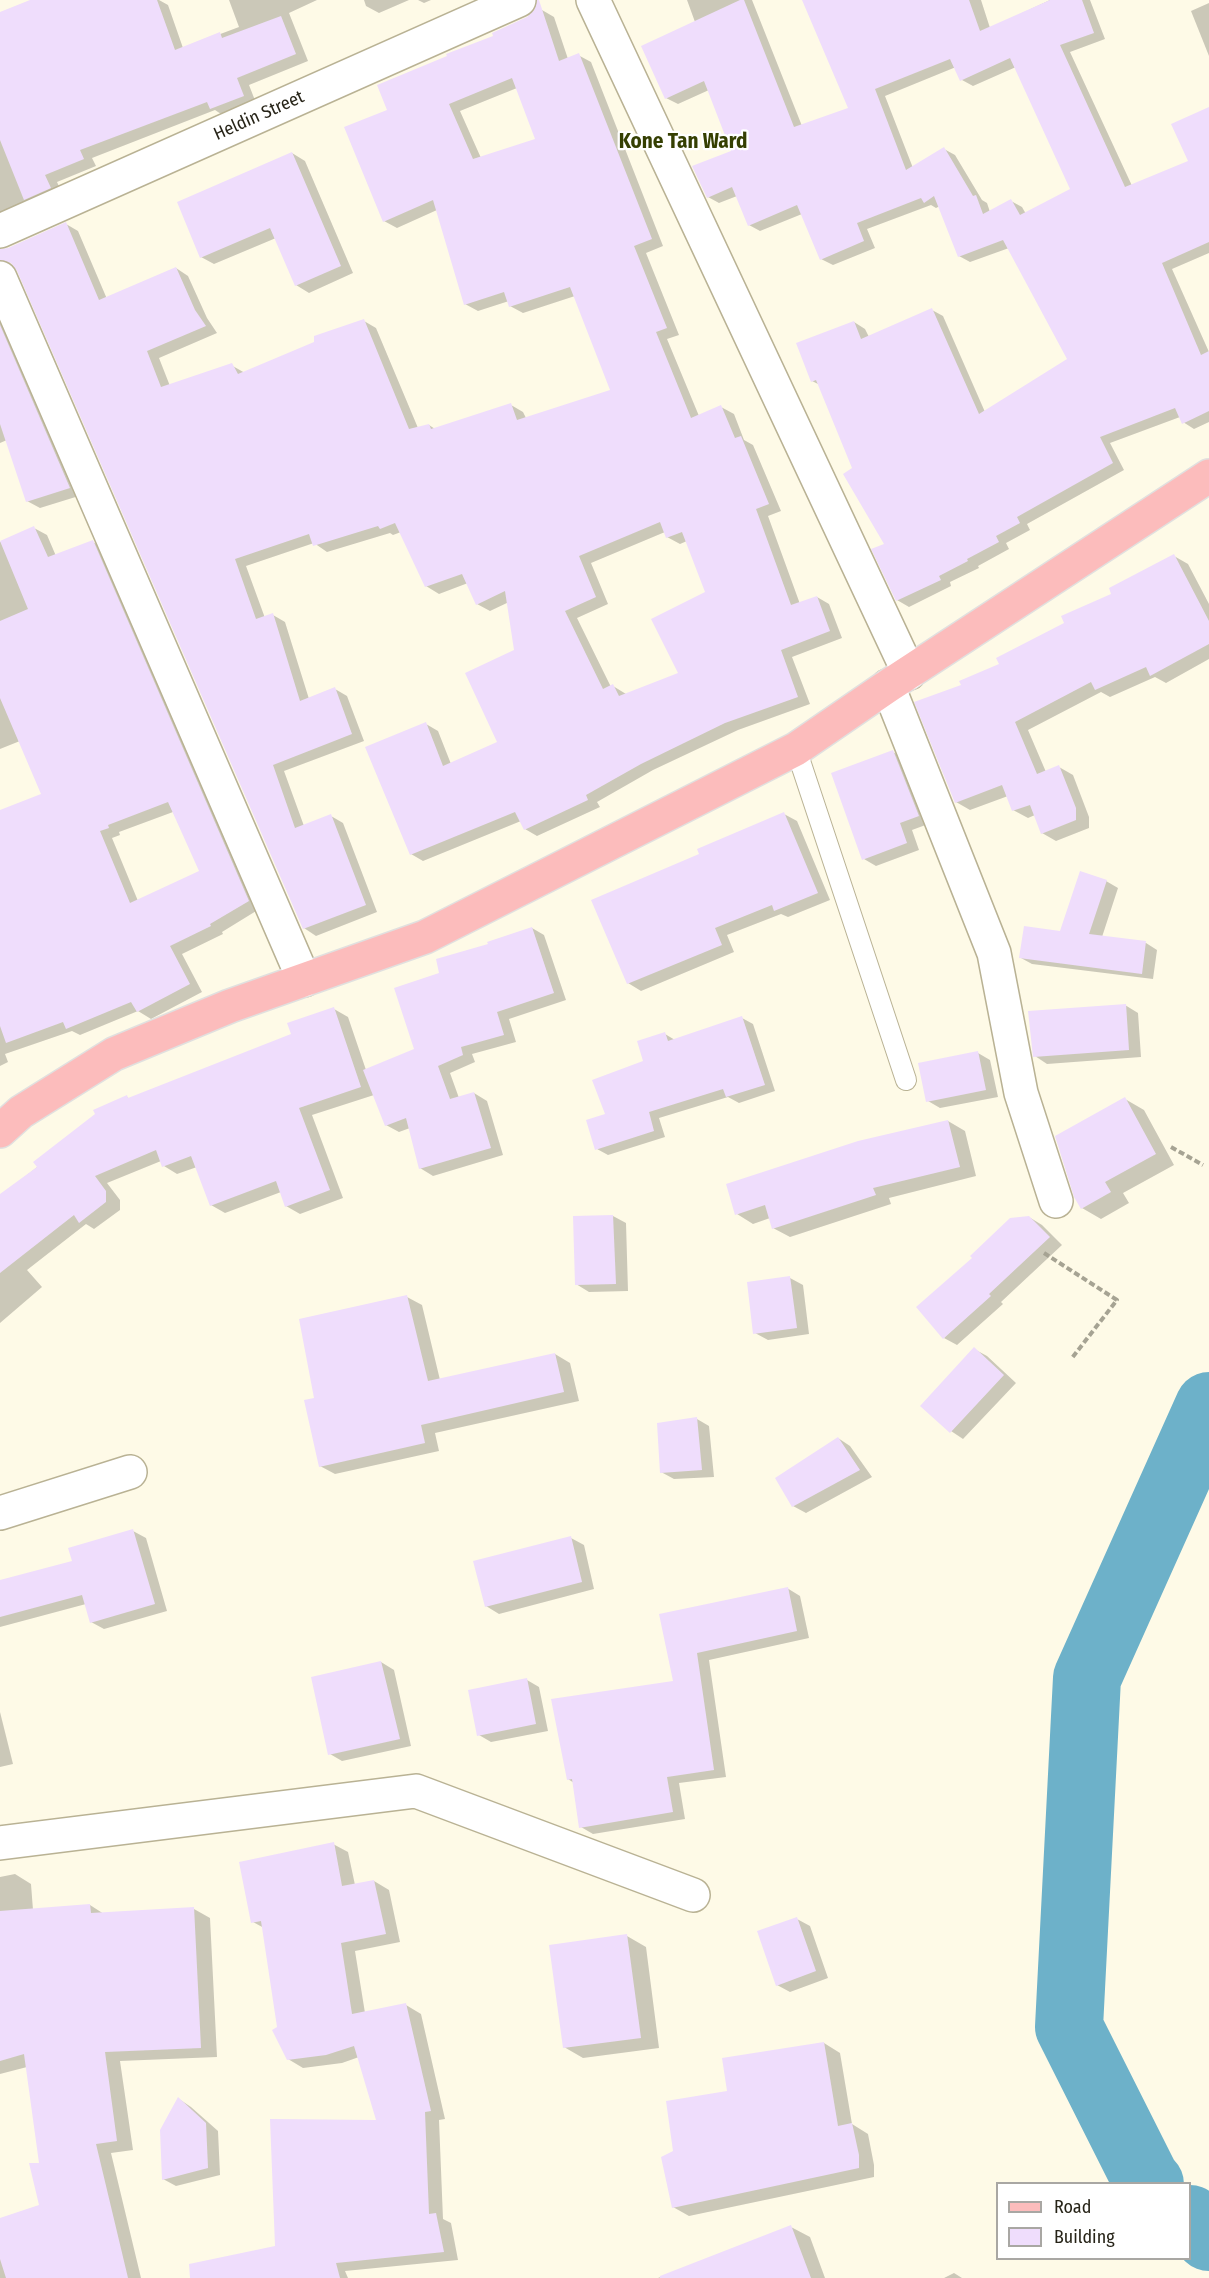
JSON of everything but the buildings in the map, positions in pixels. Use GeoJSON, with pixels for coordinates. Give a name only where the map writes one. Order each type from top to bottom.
{"type":"FeatureCollection","features":[{"type":"Feature","properties":{"kind":"main road"},"geometry":{"type":"LineString","coordinates":[[7,1118],[114,1053],[230,1006],[425,938],[796,749],[1209,476]]}},
{"type":"Feature","properties":{"kind":"street","name":"Heldin Street"},"geometry":{"type":"LineString","coordinates":[[0,231],[519,0]]}},
{"type":"Feature","properties":{"kind":"street"},"geometry":{"type":"LineString","coordinates":[[592,0],[898,680],[994,953],[1021,1093],[1056,1201]]}},
{"type":"Feature","properties":{"kind":"street"},"geometry":{"type":"LineString","coordinates":[[0,278],[304,980]]}},
{"type":"Feature","properties":{"kind":"street"},"geometry":{"type":"LineString","coordinates":[[0,1513],[130,1472]]}},
{"type":"Feature","properties":{"kind":"street"},"geometry":{"type":"LineString","coordinates":[[0,1843],[416,1791],[693,1894]]}},
{"type":"Feature","properties":{"kind":"lane"},"geometry":{"type":"LineString","coordinates":[[796,749],[906,1080]]}},
{"type":"Feature","properties":{"kind":"path"},"geometry":{"type":"LineString","coordinates":[[1171,1147],[1203,1165]]}},
{"type":"Feature","properties":{"kind":"path"},"geometry":{"type":"LineString","coordinates":[[1044,1253],[1117,1300],[1072,1358]]}},
{"type":"Feature","properties":{"kind":"waterway"},"geometry":{"type":"LineString","coordinates":[[1148,2182],[1069,2027],[1087,1678],[1209,1406]]}},
{"type":"Feature","properties":{"kind":"waterway"},"geometry":{"type":"LineString","coordinates":[[1191,2220],[1209,2237]]}},
{"type":"Feature","properties":{"kind":"district","name":"Kone Tan Ward"},"geometry":{"type":"Point","coordinates":[683,142]}}]}
